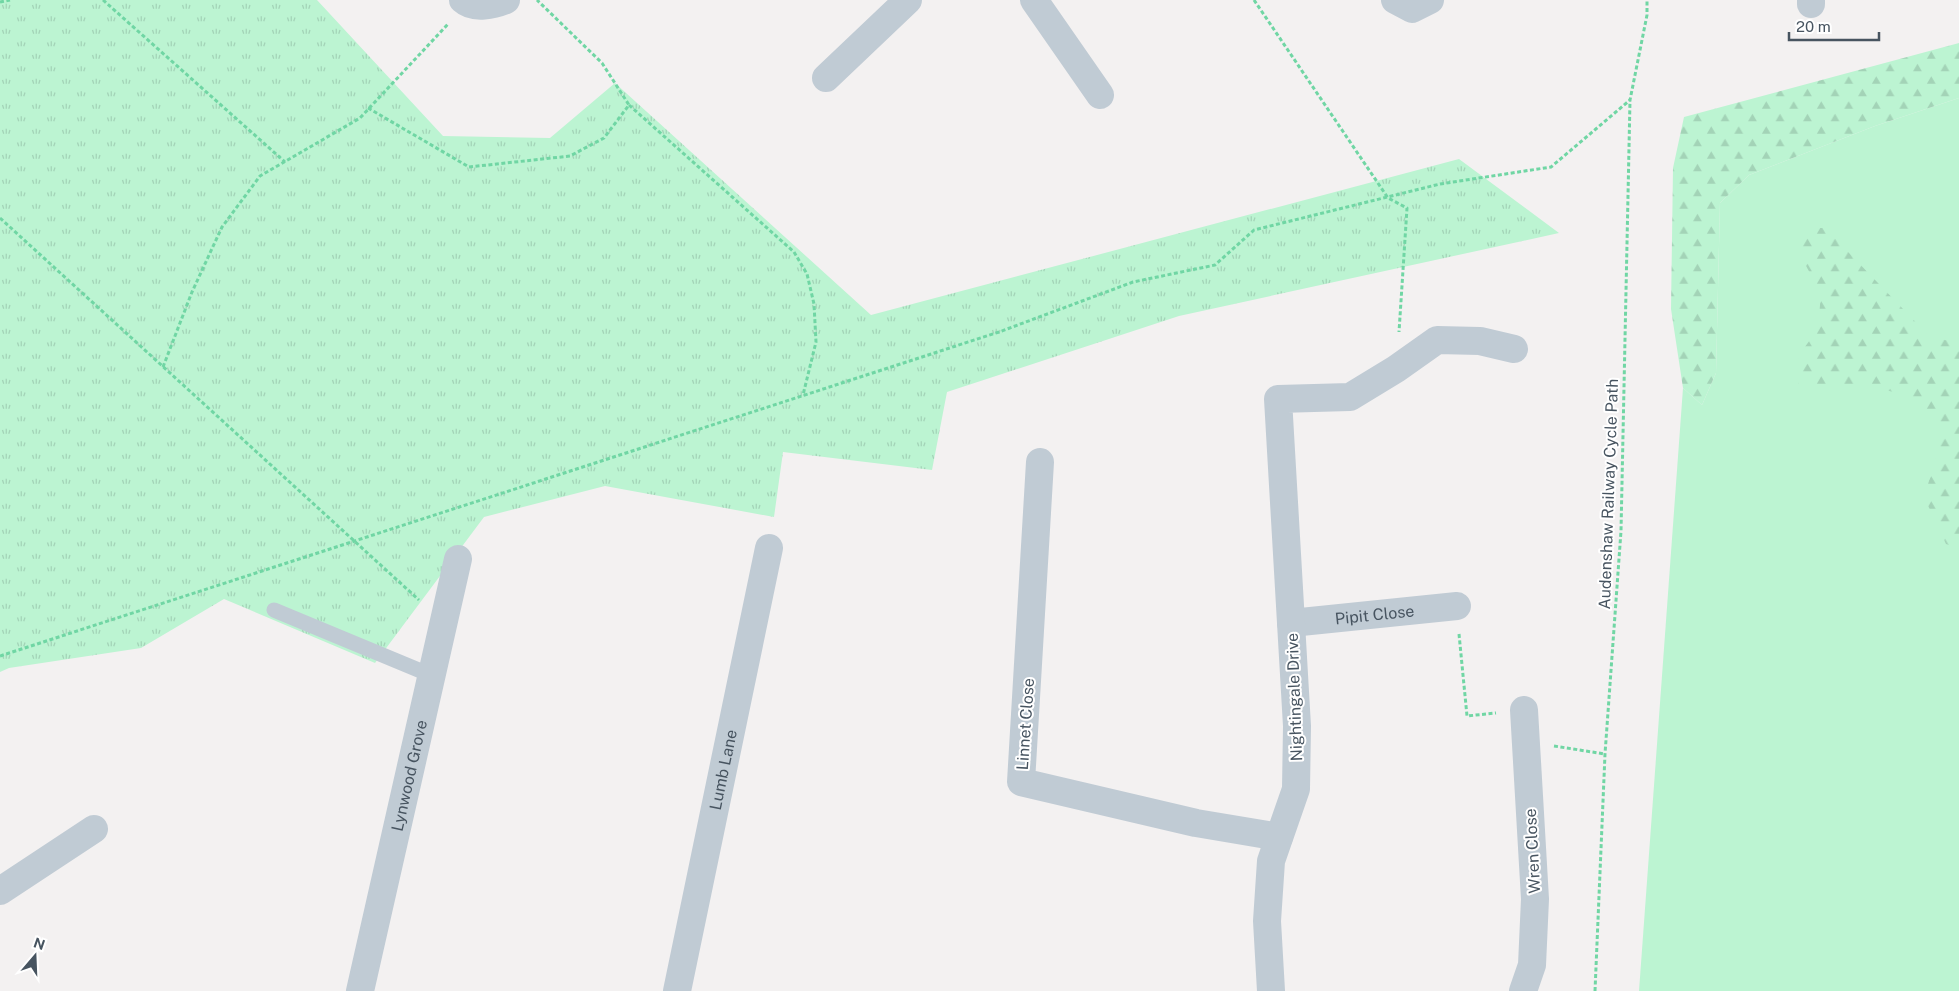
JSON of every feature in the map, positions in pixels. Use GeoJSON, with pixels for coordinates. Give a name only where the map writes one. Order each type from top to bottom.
{"type":"FeatureCollection","features":[{"type":"Feature","properties":{"kind":"street"},"geometry":{"type":"LineString","coordinates":[[465,2],[492,6],[506,0]]}},
{"type":"Feature","properties":{"kind":"street"},"geometry":{"type":"LineString","coordinates":[[826,78],[908,0]]}},
{"type":"Feature","properties":{"kind":"street"},"geometry":{"type":"LineString","coordinates":[[1034,0],[1100,95]]}},
{"type":"Feature","properties":{"kind":"street"},"geometry":{"type":"LineString","coordinates":[[1396,0],[1412,9],[1430,0]]}},
{"type":"Feature","properties":{"kind":"street"},"geometry":{"type":"LineString","coordinates":[[1396,369],[1437,340],[1480,341],[1514,349]]}},
{"type":"Feature","properties":{"kind":"street","name":"Nightingale Drive"},"geometry":{"type":"LineString","coordinates":[[1270,991],[1267,921],[1271,861],[1296,789],[1297,726],[1278,399],[1350,397],[1396,369]]}},
{"type":"Feature","properties":{"kind":"street","name":"Linnet Close"},"geometry":{"type":"LineString","coordinates":[[1040,462],[1032,626],[1021,782],[1196,823],[1279,837]]}},
{"type":"Feature","properties":{"kind":"street","name":"Lumb Lane"},"geometry":{"type":"LineString","coordinates":[[677,991],[769,548]]}},
{"type":"Feature","properties":{"kind":"street","name":"Lynwood Grove"},"geometry":{"type":"LineString","coordinates":[[360,991],[433,676],[458,559]]}},
{"type":"Feature","properties":{"kind":"street","name":"Pipit Close"},"geometry":{"type":"LineString","coordinates":[[1291,623],[1457,606]]}},
{"type":"Feature","properties":{"kind":"street","name":"Wren Close"},"geometry":{"type":"LineString","coordinates":[[1523,991],[1532,965],[1535,898],[1524,710]]}},
{"type":"Feature","properties":{"kind":"street"},"geometry":{"type":"LineString","coordinates":[[0,891],[94,829]]}},
{"type":"Feature","properties":{"kind":"lane"},"geometry":{"type":"LineString","coordinates":[[274,610],[433,676]]}},
{"type":"Feature","properties":{"kind":"path"},"geometry":{"type":"LineString","coordinates":[[0,2],[10,0]]}},
{"type":"Feature","properties":{"kind":"path"},"geometry":{"type":"LineString","coordinates":[[103,0],[285,162]]}},
{"type":"Feature","properties":{"kind":"path"},"geometry":{"type":"LineString","coordinates":[[537,0],[602,63],[629,105],[794,252],[807,274],[814,304],[816,342],[803,396]]}},
{"type":"Feature","properties":{"kind":"path"},"geometry":{"type":"LineString","coordinates":[[1254,0],[1388,198],[1406,208],[1396,369]]}},
{"type":"Feature","properties":{"kind":"path","name":"Audenshaw Railway Cycle Path"},"geometry":{"type":"LineString","coordinates":[[1595,991],[1605,754],[1621,531],[1630,100],[1647,15],[1647,0]]}},
{"type":"Feature","properties":{"kind":"path"},"geometry":{"type":"LineString","coordinates":[[163,367],[192,292],[222,228],[260,176],[360,118],[465,2]]}},
{"type":"Feature","properties":{"kind":"path"},"geometry":{"type":"LineString","coordinates":[[0,656],[999,332],[1133,282],[1215,265],[1254,230],[1440,184],[1551,167],[1630,100]]}},
{"type":"Feature","properties":{"kind":"path"},"geometry":{"type":"LineString","coordinates":[[368,108],[469,166],[570,156],[604,138],[629,105]]}},
{"type":"Feature","properties":{"kind":"path"},"geometry":{"type":"LineString","coordinates":[[0,218],[445,623]]}},
{"type":"Feature","properties":{"kind":"path"},"geometry":{"type":"LineString","coordinates":[[1460,656],[1468,716],[1524,710]]}},
{"type":"Feature","properties":{"kind":"path"},"geometry":{"type":"LineString","coordinates":[[1526,741],[1605,754]]}},
{"type":"Feature","properties":{"kind":"green space"},"geometry":{"type":"Polygon","coordinates":[[[0,0],[317,0],[443,136],[550,138],[615,83],[871,315],[1459,159],[1559,233],[1179,316],[947,392],[932,470],[783,452],[774,517],[605,486],[484,517],[375,663],[224,599],[141,648],[9,668],[0,672],[0,0]]]}},
{"type":"Feature","properties":{"kind":"green space"},"geometry":{"type":"Polygon","coordinates":[[[1959,43],[1959,98],[1875,126],[1749,175],[1720,203],[1716,373],[1702,405],[1683,388],[1671,309],[1673,168],[1684,117],[1959,43]]]}},
{"type":"Feature","properties":{"kind":"green space"},"geometry":{"type":"Polygon","coordinates":[[[1959,98],[1959,991],[1639,991],[1683,388],[1702,405],[1716,373],[1720,203],[1749,175],[1875,126],[1959,98]]]}},
{"type":"Feature","properties":{"kind":"green space"},"geometry":{"type":"Polygon","coordinates":[[[1807,228],[1825,228],[1931,338],[1959,342],[1959,548],[1946,544],[1924,497],[1942,439],[1911,397],[1868,385],[1798,385],[1799,355],[1818,329],[1821,293],[1800,255],[1807,228]]]}}]}
